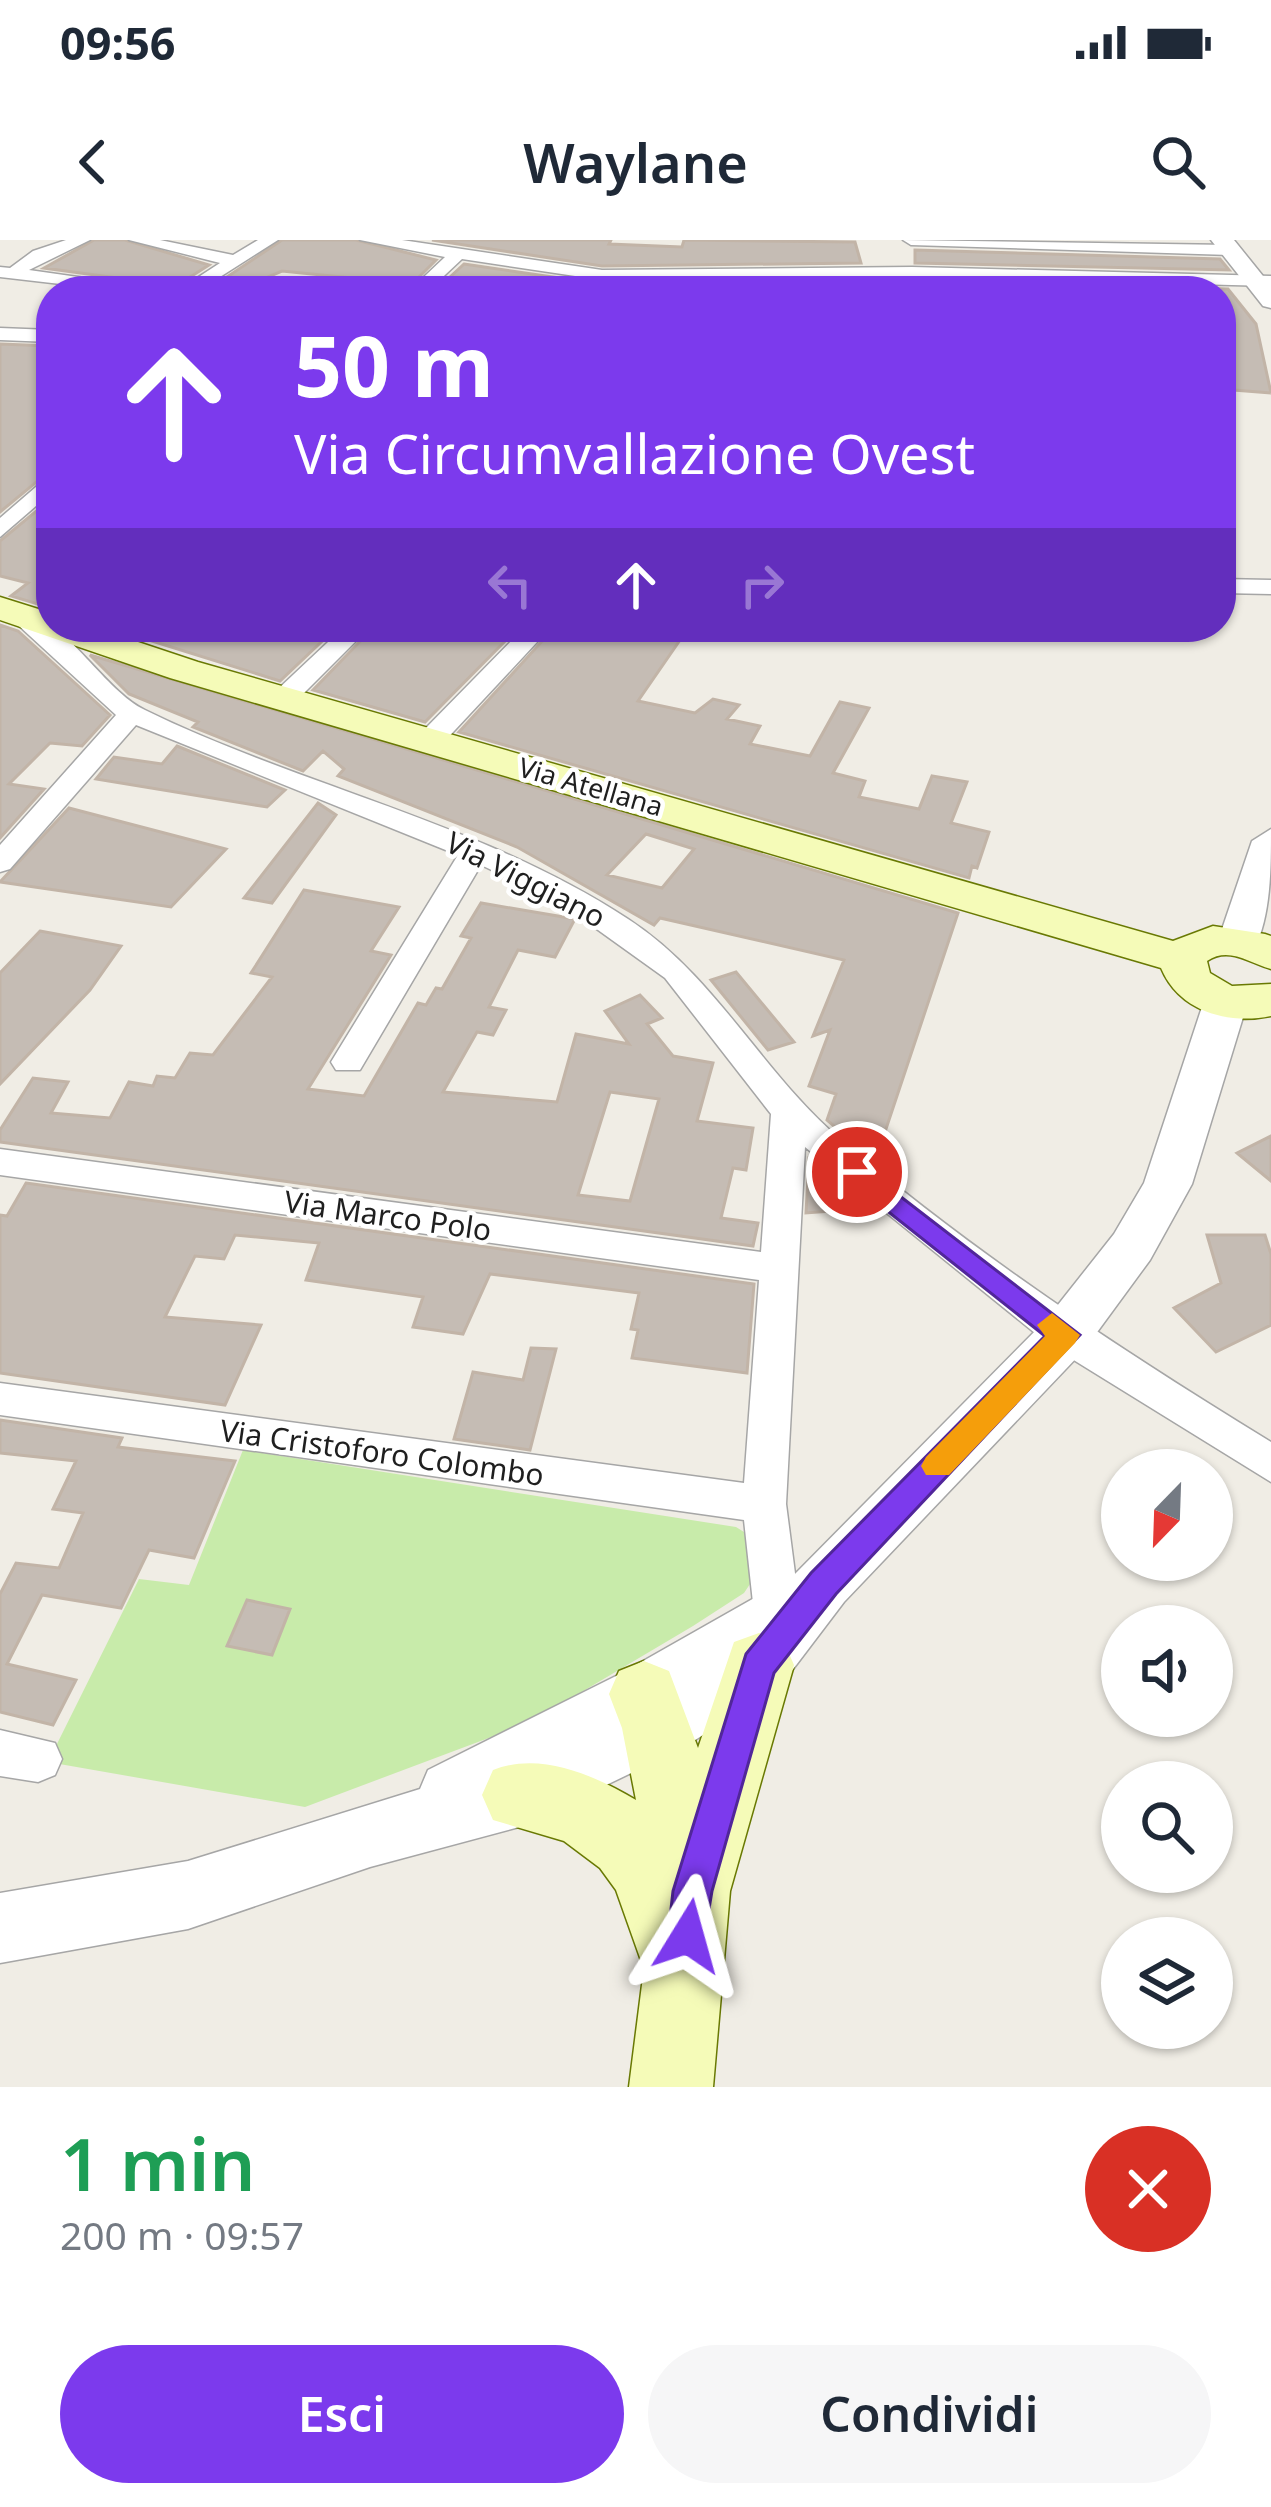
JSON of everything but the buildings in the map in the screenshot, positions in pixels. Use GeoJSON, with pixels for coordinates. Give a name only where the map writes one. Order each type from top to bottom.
{"type":"FeatureCollection","features":[{"type":"Feature","properties":{"kind":"main road","name":"Via Atellana"},"geometry":{"type":"LineString","coordinates":[[107,642],[1184,959]]}},
{"type":"Feature","properties":{"kind":"main road"},"geometry":{"type":"LineString","coordinates":[[1248,1001],[1192,983],[1184,959],[1197,945],[1255,948]]}},
{"type":"Feature","properties":{"kind":"main road"},"geometry":{"type":"LineString","coordinates":[[671,2087],[692,1891],[786,1620]]}},
{"type":"Feature","properties":{"kind":"main road"},"geometry":{"type":"LineString","coordinates":[[651,1711],[692,1891]]}},
{"type":"Feature","properties":{"kind":"main road"},"geometry":{"type":"LineString","coordinates":[[519,1795],[563,1801],[597,1814],[639,1852],[661,1897],[684,1982]]}},
{"type":"Feature","properties":{"kind":"street"},"geometry":{"type":"LineString","coordinates":[[136,240],[235,261]]}},
{"type":"Feature","properties":{"kind":"street"},"geometry":{"type":"LineString","coordinates":[[368,240],[583,274],[728,264],[1119,276],[1112,243]]}},
{"type":"Feature","properties":{"kind":"street"},"geometry":{"type":"LineString","coordinates":[[911,240],[1226,245],[1263,281],[1271,302]]}},
{"type":"Feature","properties":{"kind":"street"},"geometry":{"type":"LineString","coordinates":[[210,276],[262,241]]}},
{"type":"Feature","properties":{"kind":"street"},"geometry":{"type":"LineString","coordinates":[[912,272],[952,241]]}},
{"type":"Feature","properties":{"kind":"street"},"geometry":{"type":"LineString","coordinates":[[8,272],[65,242]]}},
{"type":"Feature","properties":{"kind":"street"},"geometry":{"type":"LineString","coordinates":[[435,276],[457,256]]}},
{"type":"Feature","properties":{"kind":"street"},"geometry":{"type":"LineString","coordinates":[[718,276],[728,264]]}},
{"type":"Feature","properties":{"kind":"street"},"geometry":{"type":"LineString","coordinates":[[0,290],[22,277],[8,272]]}},
{"type":"Feature","properties":{"kind":"street"},"geometry":{"type":"LineString","coordinates":[[8,272],[41,276]]}},
{"type":"Feature","properties":{"kind":"street"},"geometry":{"type":"LineString","coordinates":[[0,334],[36,335]]}},
{"type":"Feature","properties":{"kind":"street"},"geometry":{"type":"LineString","coordinates":[[0,530],[36,496]]}},
{"type":"Feature","properties":{"kind":"street"},"geometry":{"type":"LineString","coordinates":[[1236,586],[1271,587]]}},
{"type":"Feature","properties":{"kind":"street","name":"Via Viggiano"},"geometry":{"type":"LineString","coordinates":[[47,642],[131,714],[475,850],[570,896],[676,971],[789,1112],[828,1149],[1065,1335],[1271,1464]]}},
{"type":"Feature","properties":{"kind":"street"},"geometry":{"type":"LineString","coordinates":[[286,696],[342,642]]}},
{"type":"Feature","properties":{"kind":"street"},"geometry":{"type":"LineString","coordinates":[[431,739],[525,642]]}},
{"type":"Feature","properties":{"kind":"street"},"geometry":{"type":"LineString","coordinates":[[0,863],[131,714]]}},
{"type":"Feature","properties":{"kind":"street"},"geometry":{"type":"LineString","coordinates":[[1255,948],[1271,841]]}},
{"type":"Feature","properties":{"kind":"street"},"geometry":{"type":"LineString","coordinates":[[348,1062],[475,850]]}},
{"type":"Feature","properties":{"kind":"street"},"geometry":{"type":"LineString","coordinates":[[0,1928],[188,1895],[370,1834],[519,1795],[786,1620],[1065,1335],[1132,1246],[1168,1184],[1248,1001]]}},
{"type":"Feature","properties":{"kind":"street"},"geometry":{"type":"LineString","coordinates":[[786,1620],[764,1504],[789,1112]]}},
{"type":"Feature","properties":{"kind":"street","name":"Via Marco Polo"},"geometry":{"type":"LineString","coordinates":[[0,1162],[776,1268]]}},
{"type":"Feature","properties":{"kind":"street","name":"Via Cristoforo Colombo"},"geometry":{"type":"LineString","coordinates":[[0,1400],[764,1504]]}},
{"type":"Feature","properties":{"kind":"street"},"geometry":{"type":"LineString","coordinates":[[370,1834],[651,1711]]}},
{"type":"Feature","properties":{"kind":"green space"},"geometry":{"type":"Polygon","coordinates":[[[243,1450],[736,1527],[744,1532],[754,1578],[744,1593],[693,1626],[531,1722],[305,1807],[48,1762],[139,1579],[189,1585],[243,1450]]]}},
{"type":"Feature","properties":{"kind":"slow traffic"},"geometry":{"type":"LineString","coordinates":[[937,1466],[1065,1335],[1052,1325]]}},
{"type":"Feature","properties":{"kind":"route"},"geometry":{"type":"LineString","coordinates":[[688,1936],[692,1891],[758,1665],[824,1583],[1065,1335],[857,1172]]}}]}
